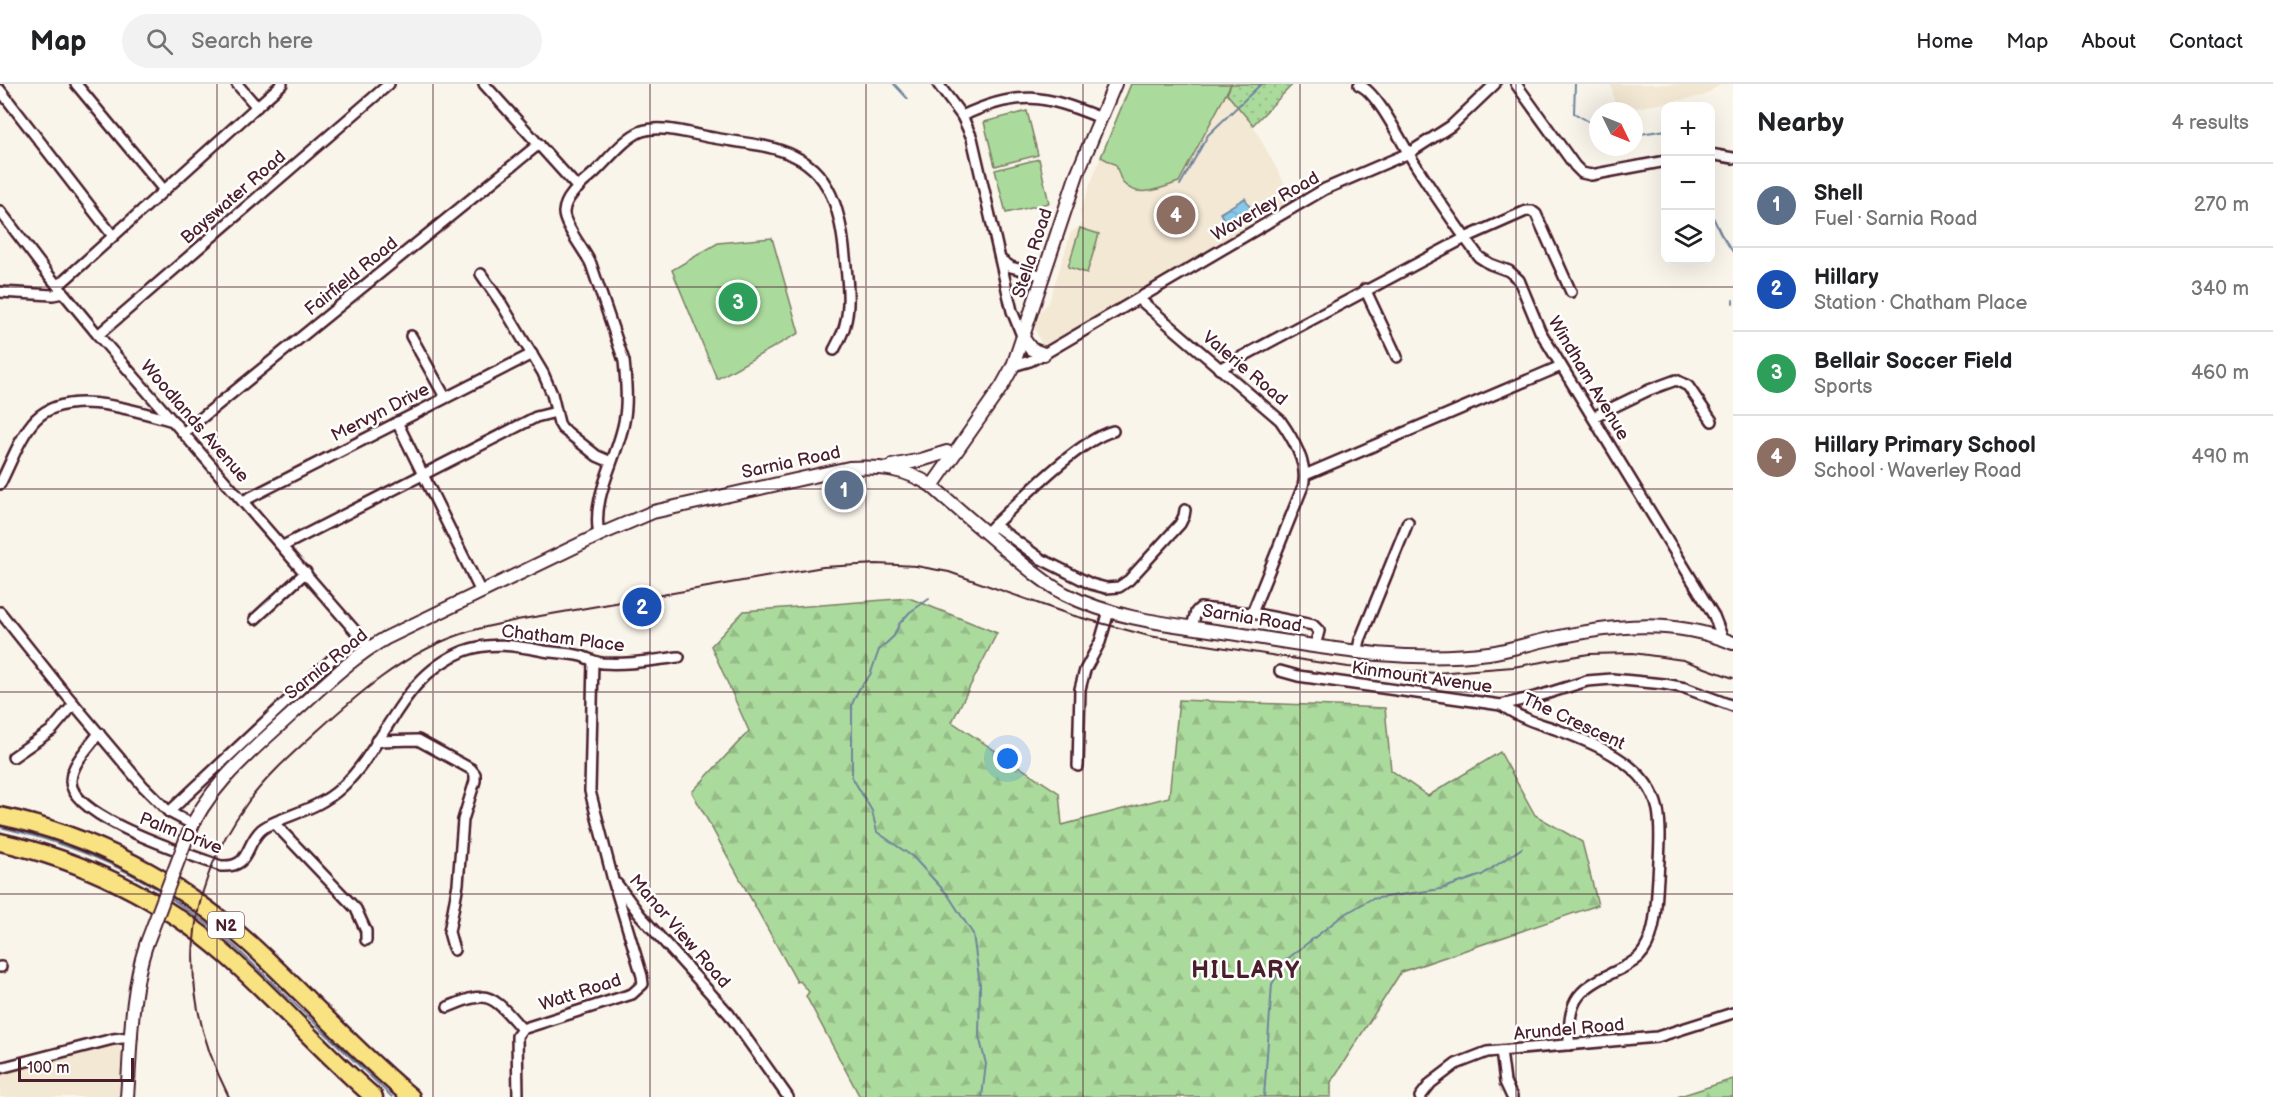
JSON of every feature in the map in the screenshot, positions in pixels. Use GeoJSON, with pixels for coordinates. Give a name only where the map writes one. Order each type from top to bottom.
{"type":"FeatureCollection","features":[{"type":"Feature","properties":{"kind":"highway","name":"N2"},"geometry":{"type":"LineString","coordinates":[[0,816],[64,834],[113,854],[148,872],[198,904],[249,944],[411,1097]]}},
{"type":"Feature","properties":{"kind":"highway","name":"N2"},"geometry":{"type":"LineString","coordinates":[[0,842],[38,852],[102,875],[137,892],[177,917],[227,955],[374,1097]]}},
{"type":"Feature","properties":{"kind":"main road","name":"Stella Road"},"geometry":{"type":"LineString","coordinates":[[928,483],[973,427],[1013,366],[1077,174],[1115,84]]}},
{"type":"Feature","properties":{"kind":"main road"},"geometry":{"type":"LineString","coordinates":[[1023,338],[1031,349],[1044,354]]}},
{"type":"Feature","properties":{"kind":"main road","name":"Stella Road"},"geometry":{"type":"LineString","coordinates":[[928,483],[947,452],[973,427]]}},
{"type":"Feature","properties":{"kind":"main road"},"geometry":{"type":"LineString","coordinates":[[882,467],[921,460],[947,452]]}},
{"type":"Feature","properties":{"kind":"main road","name":"Sarnia Road"},"geometry":{"type":"LineString","coordinates":[[127,1097],[137,974],[192,824],[219,783],[304,702],[370,648],[599,535],[653,512],[821,473],[849,468],[882,467],[906,472],[928,483],[990,529],[1048,584],[1079,600],[1109,611],[1149,621],[1357,652],[1420,658],[1470,655],[1509,649],[1579,633],[1624,626],[1663,626],[1728,641]]}},
{"type":"Feature","properties":{"kind":"street"},"geometry":{"type":"LineString","coordinates":[[76,84],[164,190]]}},
{"type":"Feature","properties":{"kind":"street"},"geometry":{"type":"LineString","coordinates":[[237,84],[257,106]]}},
{"type":"Feature","properties":{"kind":"street"},"geometry":{"type":"LineString","coordinates":[[0,292],[53,295],[61,290],[113,236],[282,84]]}},
{"type":"Feature","properties":{"kind":"street","name":"Bayswater Road"},"geometry":{"type":"LineString","coordinates":[[98,335],[377,87],[389,84]]}},
{"type":"Feature","properties":{"kind":"street"},"geometry":{"type":"LineString","coordinates":[[484,84],[578,188]]}},
{"type":"Feature","properties":{"kind":"street"},"geometry":{"type":"LineString","coordinates":[[938,84],[963,116],[972,138],[1012,311],[1023,338]]}},
{"type":"Feature","properties":{"kind":"street","name":"Waverley Road"},"geometry":{"type":"LineString","coordinates":[[1013,366],[1044,354],[1332,185],[1409,153],[1451,126],[1495,84]]}},
{"type":"Feature","properties":{"kind":"street"},"geometry":{"type":"LineString","coordinates":[[1516,84],[1575,166],[1582,172],[1591,175],[1661,162]]}},
{"type":"Feature","properties":{"kind":"street"},"geometry":{"type":"LineString","coordinates":[[1359,85],[1372,87]]}},
{"type":"Feature","properties":{"kind":"street","name":"Windham Avenue"},"geometry":{"type":"LineString","coordinates":[[1372,87],[1409,153],[1465,238],[1484,261],[1509,271],[1519,280],[1540,331],[1728,641]]}},
{"type":"Feature","properties":{"kind":"street"},"geometry":{"type":"LineString","coordinates":[[0,90],[113,236]]}},
{"type":"Feature","properties":{"kind":"street"},"geometry":{"type":"LineString","coordinates":[[963,116],[996,102],[1029,97],[1055,100],[1101,118]]}},
{"type":"Feature","properties":{"kind":"street"},"geometry":{"type":"LineString","coordinates":[[599,535],[597,514],[624,422],[624,361],[591,264],[565,220],[565,205],[578,188],[629,139],[639,132],[662,129],[770,148],[795,156],[810,166],[831,193],[840,219],[848,286],[847,315],[845,327],[834,350]]}},
{"type":"Feature","properties":{"kind":"street","name":"Fairfield Road"},"geometry":{"type":"LineString","coordinates":[[183,433],[539,144]]}},
{"type":"Feature","properties":{"kind":"street"},"geometry":{"type":"LineString","coordinates":[[1715,155],[1733,158]]}},
{"type":"Feature","properties":{"kind":"street","name":"Woodlands Avenue"},"geometry":{"type":"LineString","coordinates":[[0,211],[98,335],[370,648]]}},
{"type":"Feature","properties":{"kind":"street"},"geometry":{"type":"LineString","coordinates":[[1219,369],[1365,289],[1465,238],[1527,211],[1536,214],[1571,292]]}},
{"type":"Feature","properties":{"kind":"street"},"geometry":{"type":"LineString","coordinates":[[1001,260],[1011,267],[1044,276]]}},
{"type":"Feature","properties":{"kind":"street"},"geometry":{"type":"LineString","coordinates":[[481,274],[532,354],[552,394],[559,423],[569,435],[597,456],[611,462]]}},
{"type":"Feature","properties":{"kind":"street"},"geometry":{"type":"LineString","coordinates":[[1365,289],[1397,357]]}},
{"type":"Feature","properties":{"kind":"street","name":"Valerie Road"},"geometry":{"type":"LineString","coordinates":[[1139,299],[1280,420],[1291,437],[1305,475]]}},
{"type":"Feature","properties":{"kind":"street"},"geometry":{"type":"LineString","coordinates":[[411,336],[445,397]]}},
{"type":"Feature","properties":{"kind":"street","name":"Mervyn Drive"},"geometry":{"type":"LineString","coordinates":[[243,501],[532,354]]}},
{"type":"Feature","properties":{"kind":"street"},"geometry":{"type":"LineString","coordinates":[[1252,614],[1303,486],[1305,475],[1561,366]]}},
{"type":"Feature","properties":{"kind":"street"},"geometry":{"type":"LineString","coordinates":[[1593,417],[1649,390],[1676,380],[1688,386],[1712,421]]}},
{"type":"Feature","properties":{"kind":"street"},"geometry":{"type":"LineString","coordinates":[[0,484],[3,472],[34,421],[47,411],[99,402],[173,421]]}},
{"type":"Feature","properties":{"kind":"street"},"geometry":{"type":"LineString","coordinates":[[283,546],[536,417],[556,412]]}},
{"type":"Feature","properties":{"kind":"street"},"geometry":{"type":"LineString","coordinates":[[397,422],[481,592]]}},
{"type":"Feature","properties":{"kind":"street"},"geometry":{"type":"LineString","coordinates":[[1113,431],[1096,437],[1075,452],[990,529],[1041,559],[1091,584],[1112,588],[1125,584],[1137,572],[1180,524],[1185,510]]}},
{"type":"Feature","properties":{"kind":"street"},"geometry":{"type":"LineString","coordinates":[[1357,652],[1359,640],[1408,522]]}},
{"type":"Feature","properties":{"kind":"street"},"geometry":{"type":"LineString","coordinates":[[255,619],[306,572]]}},
{"type":"Feature","properties":{"kind":"street"},"geometry":{"type":"LineString","coordinates":[[1192,627],[1196,612],[1200,608],[1252,614],[1313,625],[1318,631],[1315,646]]}},
{"type":"Feature","properties":{"kind":"street"},"geometry":{"type":"LineString","coordinates":[[1078,766],[1080,689],[1085,670],[1100,642],[1109,611]]}},
{"type":"Feature","properties":{"kind":"street"},"geometry":{"type":"LineString","coordinates":[[0,612],[143,786],[169,812],[192,824]]}},
{"type":"Feature","properties":{"kind":"street","name":"Chatham Place"},"geometry":{"type":"LineString","coordinates":[[376,741],[400,705],[425,674],[439,663],[463,651],[481,646],[510,645],[579,656],[606,663],[632,663],[680,657]]}},
{"type":"Feature","properties":{"kind":"street"},"geometry":{"type":"LineString","coordinates":[[169,812],[331,660]]}},
{"type":"Feature","properties":{"kind":"street","name":"Manor View Road"},"geometry":{"type":"LineString","coordinates":[[593,661],[589,783],[613,880],[640,915],[729,1014],[788,1097]]}},
{"type":"Feature","properties":{"kind":"street","name":"Kinmount Avenue"},"geometry":{"type":"LineString","coordinates":[[1280,671],[1298,676],[1501,705],[1532,699],[1587,681],[1612,679],[1685,688],[1733,706]]}},
{"type":"Feature","properties":{"kind":"street"},"geometry":{"type":"LineString","coordinates":[[295,693],[304,702]]}},
{"type":"Feature","properties":{"kind":"street"},"geometry":{"type":"LineString","coordinates":[[13,757],[52,730],[74,704]]}},
{"type":"Feature","properties":{"kind":"street","name":"The Crescent"},"geometry":{"type":"LineString","coordinates":[[1501,705],[1524,718],[1554,728],[1613,755],[1647,783],[1658,810],[1660,831],[1657,897],[1651,938],[1638,957],[1579,994],[1569,1016],[1569,1045]]}},
{"type":"Feature","properties":{"kind":"street","name":"Palm Drive"},"geometry":{"type":"LineString","coordinates":[[99,733],[74,770],[71,780],[72,788],[83,803],[142,838],[221,866],[230,867],[242,861],[260,832],[274,822],[314,807],[334,794],[349,780],[376,741]]}},
{"type":"Feature","properties":{"kind":"street"},"geometry":{"type":"LineString","coordinates":[[376,741],[424,742],[471,769],[475,774],[475,781],[462,820],[458,884],[450,926],[450,938],[454,950]]}},
{"type":"Feature","properties":{"kind":"street"},"geometry":{"type":"LineString","coordinates":[[274,822],[356,909],[366,931],[366,940]]}},
{"type":"Feature","properties":{"kind":"street","name":"Watt Road"},"geometry":{"type":"LineString","coordinates":[[518,1097],[517,1036],[522,1029],[632,994],[643,984],[613,880]]}},
{"type":"Feature","properties":{"kind":"street"},"geometry":{"type":"LineString","coordinates":[[448,1006],[479,996],[488,998],[501,1006],[522,1029]]}},
{"type":"Feature","properties":{"kind":"street","name":"Arundel Road"},"geometry":{"type":"LineString","coordinates":[[1420,1097],[1431,1083],[1456,1064],[1487,1052],[1657,1037],[1733,1013]]}},
{"type":"Feature","properties":{"kind":"street"},"geometry":{"type":"LineString","coordinates":[[0,1068],[113,1039],[132,1037]]}},
{"type":"Feature","properties":{"kind":"street"},"geometry":{"type":"LineString","coordinates":[[1501,1051],[1505,1082],[1512,1097]]}},
{"type":"Feature","properties":{"kind":"shaded area"},"geometry":{"type":"Polygon","coordinates":[[[1129,84],[1231,84],[1227,95],[1253,125],[1294,201],[1043,347],[1035,329],[1041,311],[1049,302],[1071,232],[1082,222],[1080,211],[1129,84]]]}},
{"type":"Feature","properties":{"kind":"shaded area"},"geometry":{"type":"Polygon","coordinates":[[[1611,84],[1721,84],[1703,96],[1643,107],[1643,102],[1614,102],[1611,84]]]}},
{"type":"Feature","properties":{"kind":"shaded area"},"geometry":{"type":"Polygon","coordinates":[[[108,1045],[119,1046],[122,1053],[118,1097],[0,1097],[0,1074],[108,1045]]]}},
{"type":"Feature","properties":{"kind":"green space"},"geometry":{"type":"Polygon","coordinates":[[[1131,84],[1231,84],[1179,182],[1151,191],[1136,191],[1123,183],[1116,165],[1101,157],[1131,84]]]}},
{"type":"Feature","properties":{"kind":"green space"},"geometry":{"type":"Polygon","coordinates":[[[1231,84],[1293,84],[1253,125],[1227,94],[1231,84]]]}},
{"type":"Feature","properties":{"kind":"green space"},"geometry":{"type":"Polygon","coordinates":[[[1027,111],[1038,155],[995,166],[984,122],[1027,111]]]}},
{"type":"Feature","properties":{"kind":"green space"},"geometry":{"type":"Polygon","coordinates":[[[1039,159],[1049,203],[1006,213],[995,170],[1039,159]]]}},
{"type":"Feature","properties":{"kind":"green space"},"geometry":{"type":"Polygon","coordinates":[[[1080,228],[1099,234],[1087,273],[1068,267],[1080,228]]]}},
{"type":"Feature","properties":{"kind":"green space"},"geometry":{"type":"Polygon","coordinates":[[[772,238],[799,333],[717,379],[672,270],[718,243],[772,238]]]}},
{"type":"Feature","properties":{"kind":"green space"},"geometry":{"type":"Polygon","coordinates":[[[909,598],[997,633],[952,722],[1059,793],[1062,825],[1169,797],[1179,700],[1385,708],[1391,770],[1428,796],[1500,752],[1535,815],[1582,842],[1598,905],[1401,972],[1331,1082],[1331,1097],[860,1097],[806,996],[809,992],[800,981],[797,982],[692,792],[749,731],[711,646],[744,611],[909,598]]]}},
{"type":"Feature","properties":{"kind":"green space"},"geometry":{"type":"Polygon","coordinates":[[[1733,1079],[1733,1097],[1677,1097],[1733,1079]]]}},
{"type":"Feature","properties":{"kind":"water"},"geometry":{"type":"Polygon","coordinates":[[[1245,198],[1252,211],[1227,225],[1220,213],[1245,198]]]}},
{"type":"Feature","properties":{"kind":"waterway"},"geometry":{"type":"LineString","coordinates":[[894,84],[908,99]]}},
{"type":"Feature","properties":{"kind":"waterway"},"geometry":{"type":"LineString","coordinates":[[1180,185],[1208,135],[1261,84]]}},
{"type":"Feature","properties":{"kind":"waterway"},"geometry":{"type":"LineString","coordinates":[[1575,84],[1574,113],[1589,122]]}},
{"type":"Feature","properties":{"kind":"waterway"},"geometry":{"type":"LineString","coordinates":[[1643,134],[1661,131]]}},
{"type":"Feature","properties":{"kind":"waterway"},"geometry":{"type":"LineString","coordinates":[[1715,221],[1733,252]]}},
{"type":"Feature","properties":{"kind":"waterway"},"geometry":{"type":"LineString","coordinates":[[929,599],[910,612],[899,624],[894,636],[879,650],[870,675],[859,689],[852,704],[852,777],[872,811],[877,832],[913,857],[948,895],[973,934],[980,985],[979,1036],[986,1064],[982,1097]]}},
{"type":"Feature","properties":{"kind":"waterway"},"geometry":{"type":"LineString","coordinates":[[0,827],[42,838],[104,861],[162,892]]}},
{"type":"Feature","properties":{"kind":"waterway"},"geometry":{"type":"LineString","coordinates":[[1264,1097],[1272,984],[1286,960],[1342,916],[1371,899],[1441,889],[1482,875],[1522,848]]}},
{"type":"Feature","properties":{"kind":"waterway"},"geometry":{"type":"LineString","coordinates":[[169,897],[234,946],[392,1097]]}},
{"type":"Feature","properties":{"kind":"railway"},"geometry":{"type":"LineString","coordinates":[[229,1097],[212,1059],[200,1021],[194,983],[194,946],[198,909],[209,873],[226,837],[263,783],[347,705],[398,665],[436,644],[471,631],[517,620],[823,567],[877,564],[916,566],[949,572],[1071,615],[1149,636],[1348,667],[1436,673],[1513,667],[1589,654],[1633,653],[1683,660],[1733,678]]}},
{"type":"Feature","properties":{"kind":"place","name":"Hillary Primary School"},"geometry":{"type":"Point","coordinates":[1176,215]}},
{"type":"Feature","properties":{"kind":"place","name":"Bellair Soccer Field"},"geometry":{"type":"Point","coordinates":[738,302]}},
{"type":"Feature","properties":{"kind":"place","name":"Shell"},"geometry":{"type":"Point","coordinates":[844,490]}},
{"type":"Feature","properties":{"kind":"place","name":"Hillary"},"geometry":{"type":"Point","coordinates":[642,607]}},
{"type":"Feature","properties":{"kind":"district","name":"HILLARY"},"geometry":{"type":"Point","coordinates":[1246,970]}}]}
